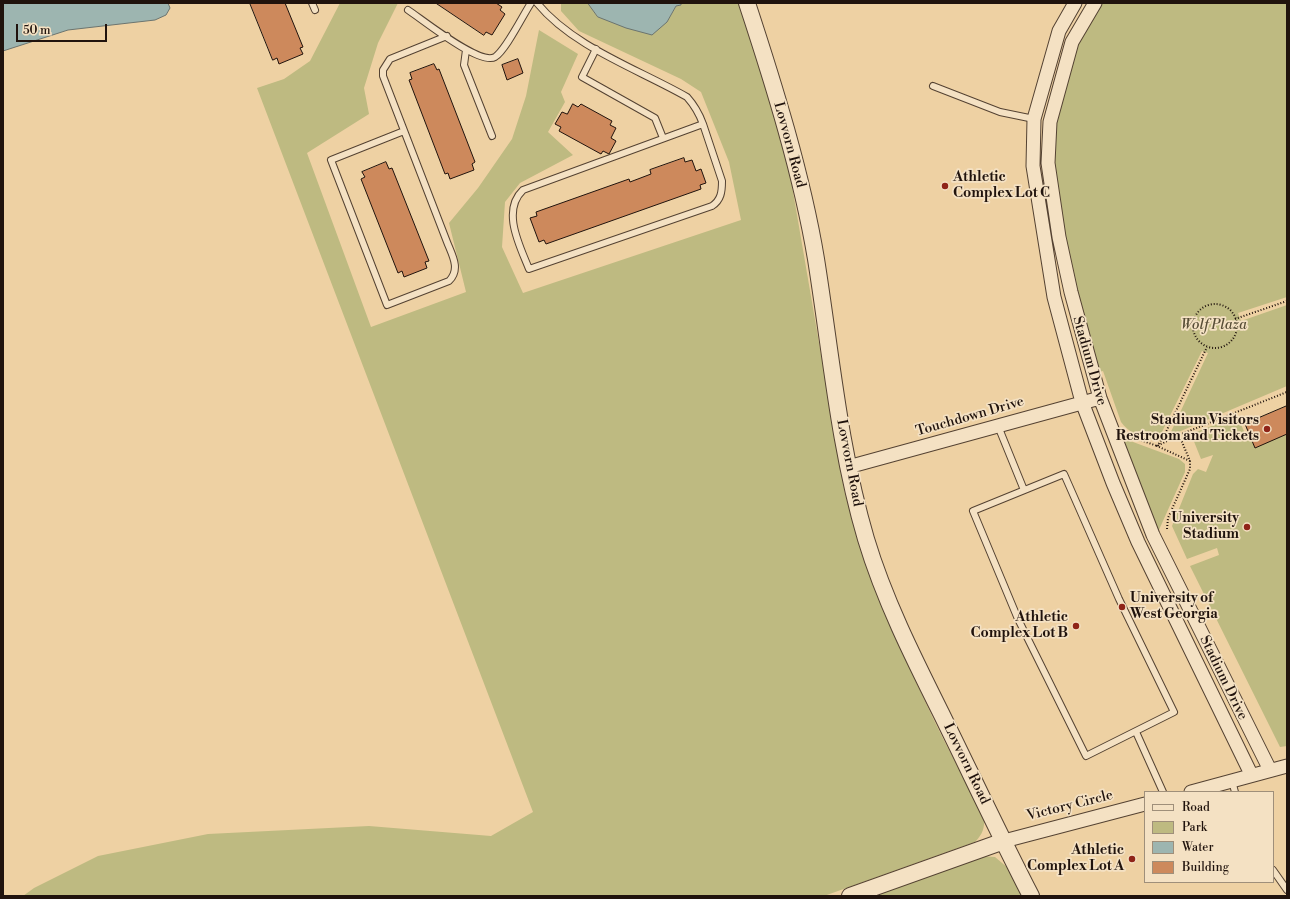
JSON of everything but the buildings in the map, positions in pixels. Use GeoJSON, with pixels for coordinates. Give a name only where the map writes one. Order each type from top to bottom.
{"type":"FeatureCollection","features":[{"type":"Feature","properties":{"kind":"street","name":"Lovvorn Road"},"geometry":{"type":"LineString","coordinates":[[748,3],[773,84],[801,189],[816,257],[848,467],[867,541],[892,608],[915,660],[1031,896]]}},
{"type":"Feature","properties":{"kind":"street","name":"Stadium Drive"},"geometry":{"type":"LineString","coordinates":[[1075,3],[1059,31],[1034,119],[1033,166],[1053,289],[1082,402],[1138,542],[1251,774]]}},
{"type":"Feature","properties":{"kind":"street","name":"Stadium Drive"},"geometry":{"type":"LineString","coordinates":[[1095,3],[1072,42],[1050,122],[1048,163],[1059,237],[1071,292],[1100,398],[1153,535],[1270,770]]}},
{"type":"Feature","properties":{"kind":"street","name":"Touchdown Drive"},"geometry":{"type":"LineString","coordinates":[[848,467],[1100,398]]}},
{"type":"Feature","properties":{"kind":"street"},"geometry":{"type":"LineString","coordinates":[[1199,791],[1233,787],[1251,774],[1287,766]]}},
{"type":"Feature","properties":{"kind":"street","name":"Victory Circle"},"geometry":{"type":"LineString","coordinates":[[1004,841],[1144,804]]}},
{"type":"Feature","properties":{"kind":"street"},"geometry":{"type":"LineString","coordinates":[[850,896],[1004,841]]}},
{"type":"Feature","properties":{"kind":"lane"},"geometry":{"type":"LineString","coordinates":[[312,3],[315,10]]}},
{"type":"Feature","properties":{"kind":"lane"},"geometry":{"type":"LineString","coordinates":[[408,10],[466,50],[484,58],[494,57],[502,50],[531,3]]}},
{"type":"Feature","properties":{"kind":"lane"},"geometry":{"type":"LineString","coordinates":[[537,3],[557,24],[596,49],[687,97],[695,106],[702,124],[722,181],[721,196],[717,203],[712,206],[529,269],[515,230],[513,211],[517,196],[523,190],[702,124]]}},
{"type":"Feature","properties":{"kind":"lane"},"geometry":{"type":"LineString","coordinates":[[404,131],[331,160],[387,305],[449,281],[454,276],[456,271],[453,258],[383,76],[385,64],[390,59],[447,36]]}},
{"type":"Feature","properties":{"kind":"lane"},"geometry":{"type":"LineString","coordinates":[[596,49],[582,77],[655,118],[663,138]]}},
{"type":"Feature","properties":{"kind":"lane"},"geometry":{"type":"LineString","coordinates":[[466,50],[464,65],[492,136]]}},
{"type":"Feature","properties":{"kind":"lane"},"geometry":{"type":"LineString","coordinates":[[933,86],[1000,112],[1034,119]]}},
{"type":"Feature","properties":{"kind":"lane"},"geometry":{"type":"LineString","coordinates":[[998,426],[1024,490]]}},
{"type":"Feature","properties":{"kind":"lane"},"geometry":{"type":"LineString","coordinates":[[1064,474],[1119,599],[1174,712],[1136,732],[1086,756],[1018,619],[973,511],[1064,474]]}},
{"type":"Feature","properties":{"kind":"lane"},"geometry":{"type":"LineString","coordinates":[[1136,732],[1163,791]]}},
{"type":"Feature","properties":{"kind":"lane"},"geometry":{"type":"LineString","coordinates":[[1274,871],[1287,890]]}},
{"type":"Feature","properties":{"kind":"path"},"geometry":{"type":"LineString","coordinates":[[1235,319],[1287,301]]}},
{"type":"Feature","properties":{"kind":"path"},"geometry":{"type":"LineString","coordinates":[[1212,304],[1219,305],[1232,312],[1235,319],[1236,333],[1228,345],[1221,348],[1207,347],[1200,343],[1193,331],[1195,317],[1199,311],[1212,304]]}},
{"type":"Feature","properties":{"kind":"path"},"geometry":{"type":"LineString","coordinates":[[1157,446],[1163,438],[1207,347]]}},
{"type":"Feature","properties":{"kind":"path"},"geometry":{"type":"LineString","coordinates":[[1157,446],[1180,435],[1287,392]]}},
{"type":"Feature","properties":{"kind":"path"},"geometry":{"type":"LineString","coordinates":[[1121,432],[1190,461]]}},
{"type":"Feature","properties":{"kind":"path"},"geometry":{"type":"LineString","coordinates":[[1166,529],[1168,518],[1190,469],[1190,461],[1180,435]]}},
{"type":"Feature","properties":{"kind":"green space"},"geometry":{"type":"Polygon","coordinates":[[[340,3],[398,3],[378,43],[364,88],[369,114],[307,153],[371,327],[466,292],[449,223],[478,188],[512,139],[526,96],[539,30],[578,54],[561,92],[565,102],[548,132],[573,155],[520,183],[505,202],[502,247],[523,293],[741,220],[729,162],[701,92],[681,79],[579,31],[561,11],[561,3],[588,3],[598,17],[667,22],[676,6],[681,5],[681,3],[738,3],[755,48],[786,151],[845,494],[872,577],[888,618],[924,699],[984,816],[983,830],[975,842],[824,896],[23,896],[34,888],[98,856],[208,834],[369,826],[491,836],[533,812],[257,88],[284,79],[310,61],[340,3]]]}},
{"type":"Feature","properties":{"kind":"green space","name":"Wolf Plaza"},"geometry":{"type":"Polygon","coordinates":[[[1095,3],[1287,3],[1287,297],[1238,313],[1241,321],[1287,305],[1287,386],[1169,436],[1208,353],[1202,351],[1158,440],[1147,439],[1137,435],[1124,426],[1121,422],[1103,371],[1096,373],[1083,329],[1053,181],[1054,120],[1076,41],[1095,3]]]}},
{"type":"Feature","properties":{"kind":"green space"},"geometry":{"type":"Polygon","coordinates":[[[1287,406],[1287,746],[1280,747],[1190,566],[1219,555],[1217,548],[1187,559],[1172,526],[1193,474],[1198,469],[1206,472],[1213,455],[1201,459],[1191,434],[1235,417],[1239,420],[1247,438],[1250,437],[1245,424],[1287,406]]]}},
{"type":"Feature","properties":{"kind":"green space"},"geometry":{"type":"Polygon","coordinates":[[[1125,439],[1179,459],[1185,464],[1185,472],[1158,532],[1119,442],[1125,439]]]}},
{"type":"Feature","properties":{"kind":"green space"},"geometry":{"type":"Polygon","coordinates":[[[979,856],[995,857],[1008,868],[1022,896],[866,896],[979,856]]]}},
{"type":"Feature","properties":{"kind":"water"},"geometry":{"type":"Polygon","coordinates":[[[3,3],[168,3],[170,8],[166,15],[155,20],[68,30],[3,51],[3,3]]]}},
{"type":"Feature","properties":{"kind":"water"},"geometry":{"type":"Polygon","coordinates":[[[588,3],[681,3],[681,5],[676,6],[667,22],[652,35],[626,28],[598,17],[588,3]]]}},
{"type":"Feature","properties":{"kind":"place","name":"Athletic Complex Lot C"},"geometry":{"type":"Point","coordinates":[945,186]}},
{"type":"Feature","properties":{"kind":"place","name":"Stadium Visitors Restroom and Tickets"},"geometry":{"type":"Point","coordinates":[1267,429]}},
{"type":"Feature","properties":{"kind":"place","name":"University Stadium"},"geometry":{"type":"Point","coordinates":[1247,527]}},
{"type":"Feature","properties":{"kind":"place","name":"University of West Georgia"},"geometry":{"type":"Point","coordinates":[1122,607]}},
{"type":"Feature","properties":{"kind":"place","name":"Athletic Complex Lot B"},"geometry":{"type":"Point","coordinates":[1076,626]}},
{"type":"Feature","properties":{"kind":"place","name":"Athletic Complex Lot A"},"geometry":{"type":"Point","coordinates":[1132,859]}}]}
